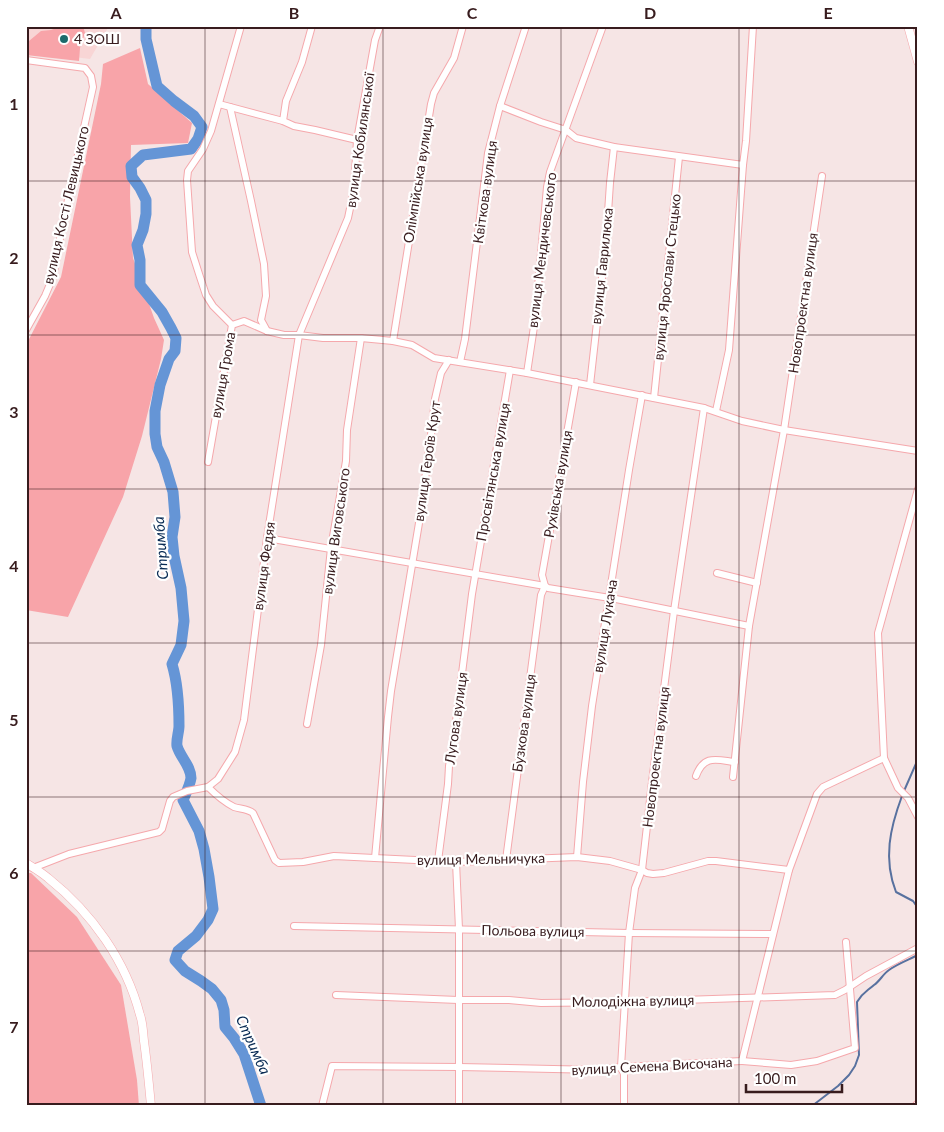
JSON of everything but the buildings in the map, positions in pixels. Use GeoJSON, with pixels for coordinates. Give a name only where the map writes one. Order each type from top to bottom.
{"type":"FeatureCollection","features":[{"type":"Feature","properties":{"kind":"main road"},"geometry":{"type":"LineString","coordinates":[[908,26],[918,62]]}},
{"type":"Feature","properties":{"kind":"main road"},"geometry":{"type":"LineString","coordinates":[[30,865],[71,899],[94,924],[112,948],[133,992],[141,1017],[151,1106]]}},
{"type":"Feature","properties":{"kind":"street"},"geometry":{"type":"LineString","coordinates":[[232,325],[212,306],[206,295],[192,252],[187,180],[188,171],[203,149],[211,131],[241,26]]}},
{"type":"Feature","properties":{"kind":"street"},"geometry":{"type":"LineString","coordinates":[[283,121],[286,101],[302,62],[312,26]]}},
{"type":"Feature","properties":{"kind":"street","name":"вулиця Кобилянської"},"geometry":{"type":"LineString","coordinates":[[298,335],[348,218],[354,189],[357,140],[375,40],[380,26]]}},
{"type":"Feature","properties":{"kind":"street","name":"Олімпійська вулиця"},"geometry":{"type":"LineString","coordinates":[[393,341],[431,104],[434,93],[454,58],[463,26]]}},
{"type":"Feature","properties":{"kind":"street","name":"Квіткова вулиця"},"geometry":{"type":"LineString","coordinates":[[460,362],[465,339],[488,154],[500,106],[526,26]]}},
{"type":"Feature","properties":{"kind":"street","name":"вулиця Мендичевського"},"geometry":{"type":"LineString","coordinates":[[527,373],[535,320],[550,172],[602,26]]}},
{"type":"Feature","properties":{"kind":"street"},"geometry":{"type":"LineString","coordinates":[[716,411],[729,350],[746,142],[753,26]]}},
{"type":"Feature","properties":{"kind":"street","name":"вулиця Кості Левицького"},"geometry":{"type":"LineString","coordinates":[[26,60],[85,68],[92,76],[93,87],[63,222],[53,277],[26,330]]}},
{"type":"Feature","properties":{"kind":"street"},"geometry":{"type":"LineString","coordinates":[[219,104],[283,121],[294,126],[357,140]]}},
{"type":"Feature","properties":{"kind":"street"},"geometry":{"type":"LineString","coordinates":[[500,106],[566,130],[576,138],[614,147],[743,165]]}},
{"type":"Feature","properties":{"kind":"street"},"geometry":{"type":"LineString","coordinates":[[230,107],[264,264],[266,296],[262,320],[267,331]]}},
{"type":"Feature","properties":{"kind":"street","name":"вулиця Гаврилюка"},"geometry":{"type":"LineString","coordinates":[[590,384],[606,242],[614,147]]}},
{"type":"Feature","properties":{"kind":"street","name":"вулиця Ярослави Стецько"},"geometry":{"type":"LineString","coordinates":[[654,398],[679,156]]}},
{"type":"Feature","properties":{"kind":"street","name":"Новопроектна вулиця"},"geometry":{"type":"LineString","coordinates":[[733,777],[750,626],[784,430],[822,176]]}},
{"type":"Feature","properties":{"kind":"street","name":"вулиця Грома"},"geometry":{"type":"LineString","coordinates":[[208,462],[232,325],[244,322],[284,335],[393,341],[412,346],[434,358],[590,384],[704,408],[742,421],[784,430],[918,451]]}},
{"type":"Feature","properties":{"kind":"street","name":"вулиця Федяя"},"geometry":{"type":"LineString","coordinates":[[208,787],[218,780],[235,752],[244,720],[267,538],[298,335]]}},
{"type":"Feature","properties":{"kind":"street","name":"вулиця Виговського"},"geometry":{"type":"LineString","coordinates":[[307,724],[320,645],[331,548],[346,461],[347,430],[361,338]]}},
{"type":"Feature","properties":{"kind":"street","name":"вулиця Героїв Крут"},"geometry":{"type":"LineString","coordinates":[[375,858],[388,717],[435,399],[441,372],[448,360]]}},
{"type":"Feature","properties":{"kind":"street","name":"Просвітянська вулиця"},"geometry":{"type":"LineString","coordinates":[[475,575],[510,370]]}},
{"type":"Feature","properties":{"kind":"street","name":"Рухівська вулиця"},"geometry":{"type":"LineString","coordinates":[[545,586],[542,575],[576,382]]}},
{"type":"Feature","properties":{"kind":"street","name":"вулиця Лукача"},"geometry":{"type":"LineString","coordinates":[[577,857],[592,706],[642,395]]}},
{"type":"Feature","properties":{"kind":"street","name":"Новопроектна вулиця"},"geometry":{"type":"LineString","coordinates":[[624,1106],[624,1074],[621,1067],[629,933],[636,888],[642,870],[674,611],[704,408]]}},
{"type":"Feature","properties":{"kind":"street"},"geometry":{"type":"LineString","coordinates":[[918,488],[878,633],[884,758],[898,788],[908,798],[918,817]]}},
{"type":"Feature","properties":{"kind":"street"},"geometry":{"type":"LineString","coordinates":[[267,538],[545,586],[750,626]]}},
{"type":"Feature","properties":{"kind":"street"},"geometry":{"type":"LineString","coordinates":[[717,573],[757,583]]}},
{"type":"Feature","properties":{"kind":"street","name":"Лугова вулиця"},"geometry":{"type":"LineString","coordinates":[[438,861],[475,575]]}},
{"type":"Feature","properties":{"kind":"street","name":"Бузкова вулиця"},"geometry":{"type":"LineString","coordinates":[[506,860],[541,595],[545,586]]}},
{"type":"Feature","properties":{"kind":"street","name":"вулиця Семена Височана"},"geometry":{"type":"LineString","coordinates":[[322,1106],[332,1066],[598,1070],[621,1067],[742,1062],[789,870],[817,794],[824,787],[884,758]]}},
{"type":"Feature","properties":{"kind":"street"},"geometry":{"type":"LineString","coordinates":[[696,776],[700,766],[708,761],[718,759],[735,762]]}},
{"type":"Feature","properties":{"kind":"street"},"geometry":{"type":"LineString","coordinates":[[30,865],[159,832],[162,829],[173,797],[187,791],[208,787]]}},
{"type":"Feature","properties":{"kind":"street","name":"вулиця Мельничука"},"geometry":{"type":"LineString","coordinates":[[208,787],[221,800],[235,807],[250,811],[253,814],[275,860],[279,863],[304,862],[334,856],[456,862],[577,857],[610,861],[653,874],[708,861],[789,870]]}},
{"type":"Feature","properties":{"kind":"street"},"geometry":{"type":"LineString","coordinates":[[456,862],[459,929],[460,1106]]}},
{"type":"Feature","properties":{"kind":"street","name":"Польова вулиця"},"geometry":{"type":"LineString","coordinates":[[294,926],[772,934]]}},
{"type":"Feature","properties":{"kind":"street"},"geometry":{"type":"LineString","coordinates":[[742,1062],[791,1065],[816,1061],[854,1048],[846,942]]}},
{"type":"Feature","properties":{"kind":"street","name":"Молодіжна вулиця"},"geometry":{"type":"LineString","coordinates":[[336,995],[541,1002],[624,1002],[835,995],[918,948]]}},
{"type":"Feature","properties":{"kind":"shaded area","name":"4 ЗОШ"},"geometry":{"type":"Polygon","coordinates":[[[26,26],[109,26],[90,59],[26,51],[26,26]]]}},
{"type":"Feature","properties":{"kind":"shaded area","name":"4 ЗОШ"},"geometry":{"type":"Polygon","coordinates":[[[62,26],[83,26],[85,33],[80,48],[79,61],[26,55],[26,36],[29,41],[41,31],[62,26]]]}},
{"type":"Feature","properties":{"kind":"shaded area"},"geometry":{"type":"Polygon","coordinates":[[[140,48],[148,84],[192,123],[188,143],[131,145],[130,197],[133,258],[154,318],[164,340],[142,436],[123,497],[68,617],[26,610],[26,345],[61,277],[101,84],[103,64],[140,48]]]}},
{"type":"Feature","properties":{"kind":"shaded area"},"geometry":{"type":"Polygon","coordinates":[[[26,873],[31,873],[77,917],[121,985],[137,1080],[139,1106],[26,1106],[26,873]]]}},
{"type":"Feature","properties":{"kind":"waterway","name":"Стримба"},"geometry":{"type":"LineString","coordinates":[[146,26],[146,39],[157,86],[194,116],[202,127],[198,139],[191,149],[143,155],[131,166],[132,177],[146,200],[143,230],[137,245],[140,260],[140,285],[162,312],[176,338],[175,351],[169,359],[160,385],[155,411],[155,434],[157,447],[164,462],[173,492],[175,517],[172,537],[181,588],[184,621],[181,645],[172,664],[176,679],[178,703],[179,726],[177,746],[191,774],[189,786],[183,800],[199,831],[204,849],[213,909],[208,920],[196,936],[178,951],[175,960],[185,971],[212,989],[221,1000],[224,1010],[225,1027],[244,1054],[261,1106]]}},
{"type":"Feature","properties":{"kind":"waterway"},"geometry":{"type":"LineString","coordinates":[[904,791],[918,759]]}},
{"type":"Feature","properties":{"kind":"waterway"},"geometry":{"type":"LineString","coordinates":[[902,796],[891,832],[890,868],[896,892],[913,901],[918,908]]}},
{"type":"Feature","properties":{"kind":"waterway"},"geometry":{"type":"LineString","coordinates":[[812,1106],[838,1086],[855,1066],[859,1055],[857,1002],[859,999],[889,970],[918,955]]}},
{"type":"Feature","properties":{"kind":"place","name":"4 ЗОШ"},"geometry":{"type":"Point","coordinates":[64,39]}}]}
